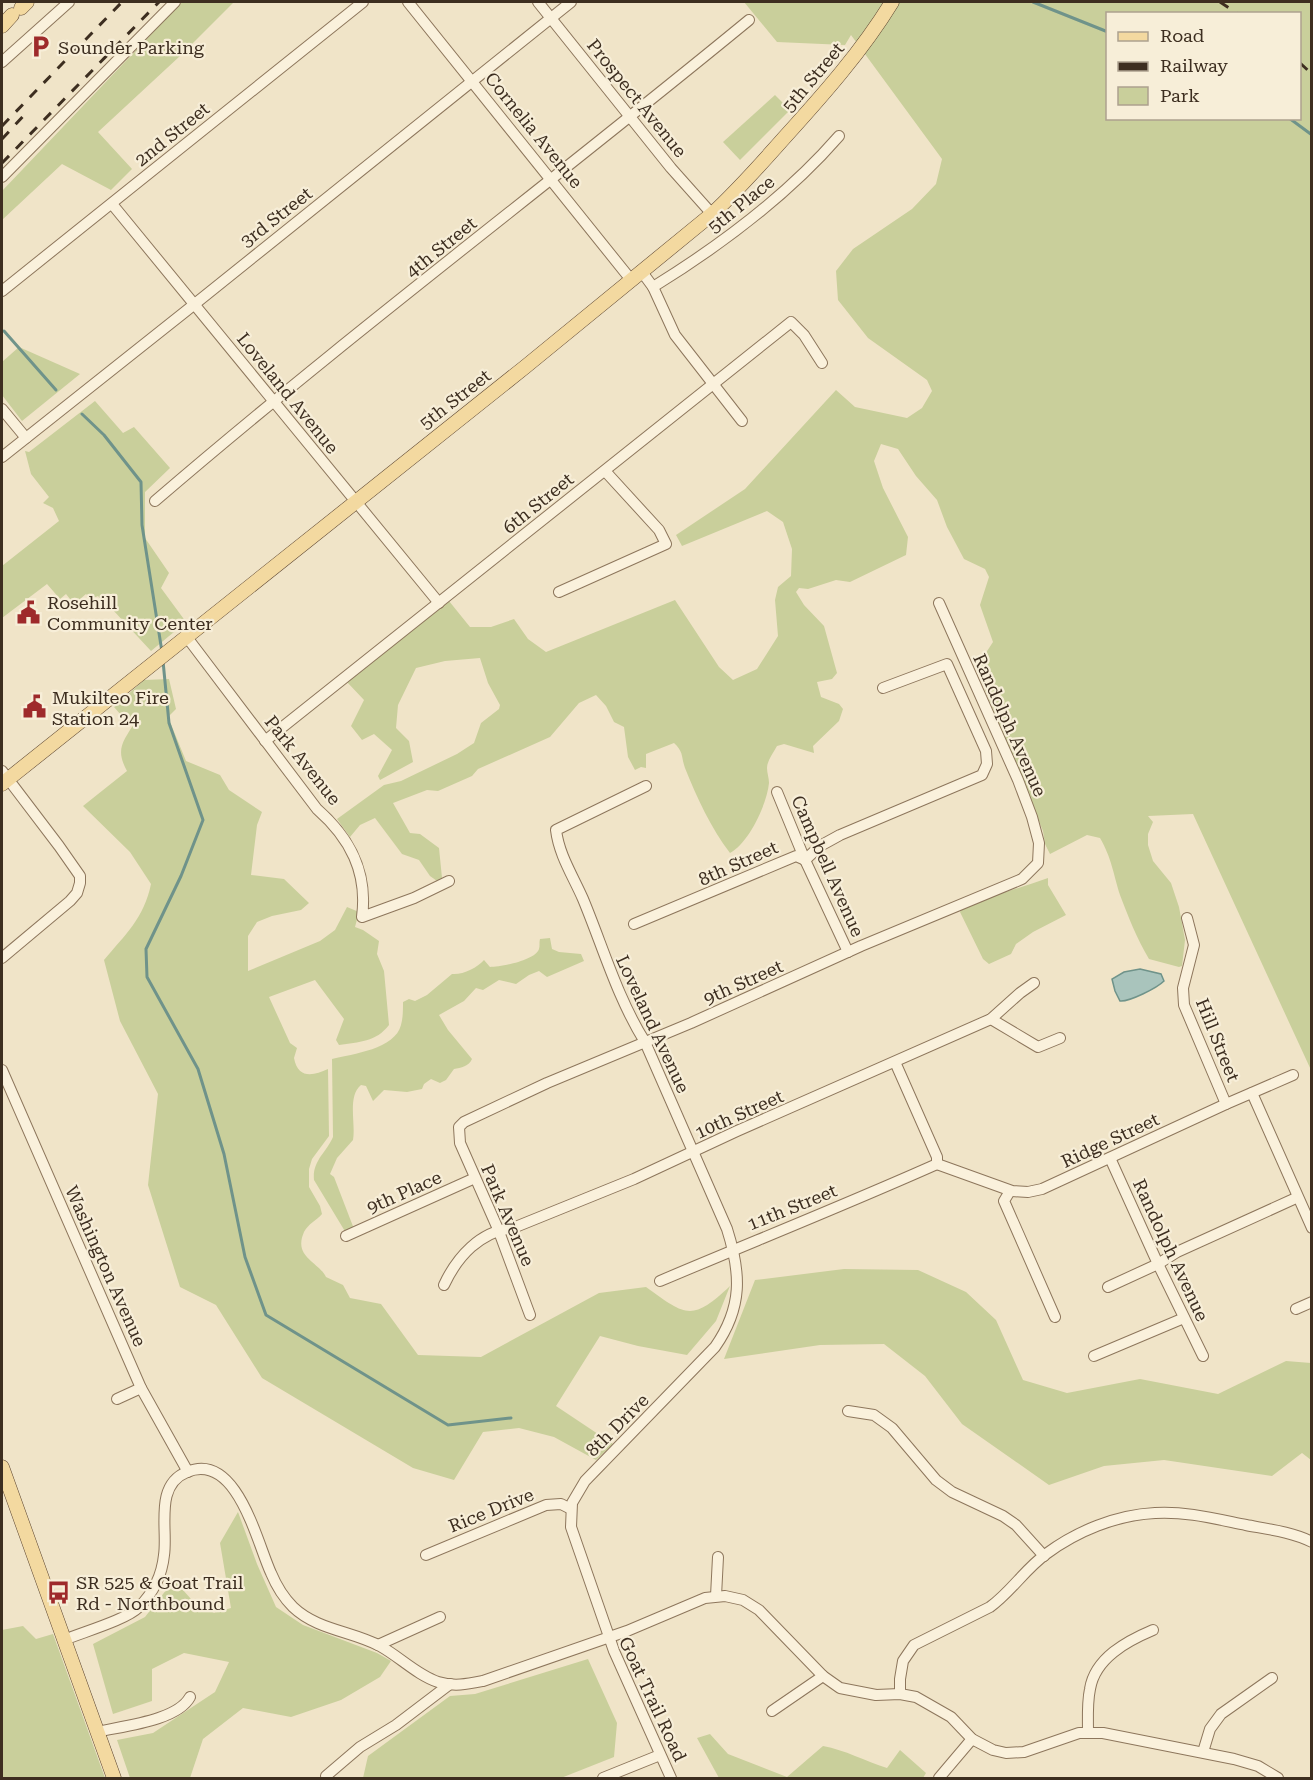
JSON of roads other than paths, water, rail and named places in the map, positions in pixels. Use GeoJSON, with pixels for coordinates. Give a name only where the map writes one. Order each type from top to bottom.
{"type":"FeatureCollection","features":[{"type":"Feature","properties":{"kind":"main road","name":"5th Street"},"geometry":{"type":"LineString","coordinates":[[4,778],[355,502],[712,214],[819,100],[877,26],[892,2]]}},
{"type":"Feature","properties":{"kind":"main road"},"geometry":{"type":"LineString","coordinates":[[2,26],[20,8]]}},
{"type":"Feature","properties":{"kind":"main road"},"geometry":{"type":"LineString","coordinates":[[2,1467],[114,1779]]}},
{"type":"Feature","properties":{"kind":"street"},"geometry":{"type":"LineString","coordinates":[[2,62],[69,2]]}},
{"type":"Feature","properties":{"kind":"street"},"geometry":{"type":"LineString","coordinates":[[2,177],[175,2]]}},
{"type":"Feature","properties":{"kind":"street","name":"2nd Street"},"geometry":{"type":"LineString","coordinates":[[2,291],[363,2]]}},
{"type":"Feature","properties":{"kind":"street","name":"Cornelia Avenue"},"geometry":{"type":"LineString","coordinates":[[408,2],[552,180],[637,276],[653,287],[675,335],[713,384]]}},
{"type":"Feature","properties":{"kind":"street","name":"Prospect Avenue"},"geometry":{"type":"LineString","coordinates":[[538,2],[671,168],[712,214]]}},
{"type":"Feature","properties":{"kind":"street","name":"3rd Street"},"geometry":{"type":"LineString","coordinates":[[2,457],[571,2]]}},
{"type":"Feature","properties":{"kind":"street","name":"4th Street"},"geometry":{"type":"LineString","coordinates":[[155,501],[274,402],[749,20]]}},
{"type":"Feature","properties":{"kind":"street","name":"5th Place"},"geometry":{"type":"LineString","coordinates":[[653,287],[733,234],[818,160],[839,136]]}},
{"type":"Feature","properties":{"kind":"street","name":"Loveland Avenue"},"geometry":{"type":"LineString","coordinates":[[112,204],[439,603]]}},
{"type":"Feature","properties":{"kind":"street","name":"6th Street"},"geometry":{"type":"LineString","coordinates":[[266,741],[791,322],[804,335],[822,363]]}},
{"type":"Feature","properties":{"kind":"street"},"geometry":{"type":"LineString","coordinates":[[713,384],[742,421]]}},
{"type":"Feature","properties":{"kind":"street"},"geometry":{"type":"LineString","coordinates":[[2,409],[26,438]]}},
{"type":"Feature","properties":{"kind":"street"},"geometry":{"type":"LineString","coordinates":[[560,592],[666,544],[659,530],[605,471]]}},
{"type":"Feature","properties":{"kind":"street","name":"Randolph Avenue"},"geometry":{"type":"LineString","coordinates":[[939,603],[1032,817],[1039,843],[1038,863]]}},
{"type":"Feature","properties":{"kind":"street","name":"Park Avenue"},"geometry":{"type":"LineString","coordinates":[[186,636],[317,809],[329,819],[344,838],[362,876],[365,897],[362,917],[414,898],[449,881]]}},
{"type":"Feature","properties":{"kind":"street","name":"Randolph Avenue"},"geometry":{"type":"LineString","coordinates":[[883,688],[947,664],[986,751],[987,764],[982,776]]}},
{"type":"Feature","properties":{"kind":"street","name":"8th Street"},"geometry":{"type":"LineString","coordinates":[[634,924],[796,856],[805,860],[820,846],[840,835],[982,776]]}},
{"type":"Feature","properties":{"kind":"street"},"geometry":{"type":"LineString","coordinates":[[2,958],[77,893],[80,884],[80,876],[71,863],[4,778]]}},
{"type":"Feature","properties":{"kind":"street","name":"Loveland Avenue"},"geometry":{"type":"LineString","coordinates":[[646,786],[556,830],[558,841],[602,952],[645,1042],[727,1229],[733,1249]]}},
{"type":"Feature","properties":{"kind":"street","name":"Campbell Avenue"},"geometry":{"type":"LineString","coordinates":[[777,792],[805,860],[848,952]]}},
{"type":"Feature","properties":{"kind":"street","name":"9th Street"},"geometry":{"type":"LineString","coordinates":[[459,1128],[473,1116],[848,952],[1022,879],[1038,863]]}},
{"type":"Feature","properties":{"kind":"street","name":"Hill Street"},"geometry":{"type":"LineString","coordinates":[[1187,918],[1194,945],[1183,988],[1184,1005],[1226,1104]]}},
{"type":"Feature","properties":{"kind":"street","name":"10th Street"},"geometry":{"type":"LineString","coordinates":[[498,1229],[513,1228],[622,1184],[991,1019],[1034,983]]}},
{"type":"Feature","properties":{"kind":"street"},"geometry":{"type":"LineString","coordinates":[[991,1019],[1038,1047],[1060,1038]]}},
{"type":"Feature","properties":{"kind":"street"},"geometry":{"type":"LineString","coordinates":[[895,1062],[937,1157],[937,1164]]}},
{"type":"Feature","properties":{"kind":"street","name":"Washington Avenue"},"geometry":{"type":"LineString","coordinates":[[2,1070],[141,1388],[188,1472]]}},
{"type":"Feature","properties":{"kind":"street","name":"Ridge Street"},"geometry":{"type":"LineString","coordinates":[[937,1164],[1010,1191],[1028,1192],[1042,1189],[1293,1075]]}},
{"type":"Feature","properties":{"kind":"street","name":"Hill Street"},"geometry":{"type":"LineString","coordinates":[[1252,1094],[1311,1228]]}},
{"type":"Feature","properties":{"kind":"street","name":"Park Avenue"},"geometry":{"type":"LineString","coordinates":[[459,1128],[460,1143],[498,1229],[531,1315]]}},
{"type":"Feature","properties":{"kind":"street","name":"Randolph Avenue"},"geometry":{"type":"LineString","coordinates":[[1110,1158],[1203,1356]]}},
{"type":"Feature","properties":{"kind":"street","name":"11th Street"},"geometry":{"type":"LineString","coordinates":[[660,1281],[937,1164]]}},
{"type":"Feature","properties":{"kind":"street","name":"9th Place"},"geometry":{"type":"LineString","coordinates":[[346,1236],[475,1178]]}},
{"type":"Feature","properties":{"kind":"street"},"geometry":{"type":"LineString","coordinates":[[1010,1191],[1004,1201],[1055,1317]]}},
{"type":"Feature","properties":{"kind":"street"},"geometry":{"type":"LineString","coordinates":[[1108,1287],[1158,1264],[1177,1252],[1296,1198]]}},
{"type":"Feature","properties":{"kind":"street"},"geometry":{"type":"LineString","coordinates":[[444,1285],[458,1259],[498,1229]]}},
{"type":"Feature","properties":{"kind":"street","name":"8th Drive"},"geometry":{"type":"LineString","coordinates":[[571,1509],[575,1494],[585,1481],[694,1371],[723,1336],[732,1316],[738,1293],[733,1249]]}},
{"type":"Feature","properties":{"kind":"street"},"geometry":{"type":"LineString","coordinates":[[1296,1309],[1311,1302]]}},
{"type":"Feature","properties":{"kind":"street"},"geometry":{"type":"LineString","coordinates":[[1095,1356],[1184,1318]]}},
{"type":"Feature","properties":{"kind":"street"},"geometry":{"type":"LineString","coordinates":[[117,1399],[141,1388]]}},
{"type":"Feature","properties":{"kind":"street"},"geometry":{"type":"LineString","coordinates":[[848,1411],[874,1415],[892,1428],[936,1480],[952,1492],[1004,1516],[1016,1525],[1044,1556]]}},
{"type":"Feature","properties":{"kind":"street"},"geometry":{"type":"LineString","coordinates":[[64,1640],[137,1609],[153,1592],[160,1576],[165,1554],[167,1493],[174,1482],[188,1472]]}},
{"type":"Feature","properties":{"kind":"street","name":"Goat Trail Road"},"geometry":{"type":"LineString","coordinates":[[188,1472],[212,1472],[226,1480],[233,1488],[252,1522],[272,1576],[282,1594],[293,1607],[320,1624],[378,1645],[425,1676],[460,1685],[483,1681],[609,1637],[671,1779]]}},
{"type":"Feature","properties":{"kind":"street","name":"Rice Drive"},"geometry":{"type":"LineString","coordinates":[[426,1556],[546,1505],[561,1504],[571,1509]]}},
{"type":"Feature","properties":{"kind":"street"},"geometry":{"type":"LineString","coordinates":[[571,1509],[571,1527],[609,1637],[695,1601],[716,1596],[743,1600],[759,1610],[823,1676],[840,1688],[856,1693],[900,1694],[916,1697],[951,1717],[972,1739],[993,1750],[1024,1752],[1088,1732],[1103,1733],[1203,1752],[1258,1766],[1278,1779]]}},
{"type":"Feature","properties":{"kind":"street"},"geometry":{"type":"LineString","coordinates":[[900,1694],[903,1661],[914,1645],[990,1607],[999,1601],[1044,1556],[1066,1541],[1100,1524],[1155,1513],[1185,1514],[1293,1535],[1311,1542]]}},
{"type":"Feature","properties":{"kind":"street"},"geometry":{"type":"LineString","coordinates":[[716,1596],[717,1557]]}},
{"type":"Feature","properties":{"kind":"street"},"geometry":{"type":"LineString","coordinates":[[378,1645],[440,1617]]}},
{"type":"Feature","properties":{"kind":"street"},"geometry":{"type":"LineString","coordinates":[[1088,1732],[1090,1688],[1099,1666],[1117,1649],[1153,1630]]}},
{"type":"Feature","properties":{"kind":"street"},"geometry":{"type":"LineString","coordinates":[[772,1711],[823,1676]]}},
{"type":"Feature","properties":{"kind":"street"},"geometry":{"type":"LineString","coordinates":[[1203,1752],[1210,1729],[1221,1714],[1272,1678]]}},
{"type":"Feature","properties":{"kind":"street"},"geometry":{"type":"LineString","coordinates":[[326,1776],[360,1747],[396,1725],[450,1684]]}},
{"type":"Feature","properties":{"kind":"street"},"geometry":{"type":"LineString","coordinates":[[97,1732],[158,1719],[178,1710],[190,1697]]}},
{"type":"Feature","properties":{"kind":"street"},"geometry":{"type":"LineString","coordinates":[[939,1779],[972,1739]]}},
{"type":"Feature","properties":{"kind":"street"},"geometry":{"type":"LineString","coordinates":[[603,1779],[660,1755]]}},
{"type":"Feature","properties":{"kind":"water"},"geometry":{"type":"Polygon","coordinates":[[[1140,969],[1161,974],[1164,981],[1143,994],[1120,1001],[1112,979],[1124,972],[1140,969]]]}},
{"type":"Feature","properties":{"kind":"waterway"},"geometry":{"type":"LineString","coordinates":[[1033,2],[1106,31]]}},
{"type":"Feature","properties":{"kind":"waterway"},"geometry":{"type":"LineString","coordinates":[[1292,120],[1312,135]]}},
{"type":"Feature","properties":{"kind":"waterway"},"geometry":{"type":"LineString","coordinates":[[4,331],[56,390]]}},
{"type":"Feature","properties":{"kind":"waterway"},"geometry":{"type":"LineString","coordinates":[[82,414],[104,435],[141,482],[142,525],[162,652]]}},
{"type":"Feature","properties":{"kind":"waterway"},"geometry":{"type":"LineString","coordinates":[[163,661],[169,723],[203,820],[181,876],[146,949],[147,977],[198,1069],[224,1154],[245,1257],[266,1315],[448,1425],[511,1418]]}},
{"type":"Feature","properties":{"kind":"railway"},"geometry":{"type":"LineString","coordinates":[[2,126],[122,2]]}},
{"type":"Feature","properties":{"kind":"railway"},"geometry":{"type":"LineString","coordinates":[[2,163],[159,2]]}},
{"type":"Feature","properties":{"kind":"railway"},"geometry":{"type":"LineString","coordinates":[[1220,2],[1235,12]]}},
{"type":"Feature","properties":{"kind":"railway"},"geometry":{"type":"LineString","coordinates":[[1301,64],[1312,74]]}},
{"type":"Feature","properties":{"kind":"railway"},"geometry":{"type":"LineString","coordinates":[[2,139],[28,111]]}},
{"type":"Feature","properties":{"kind":"place","name":"Sounder Parking"},"geometry":{"type":"Point","coordinates":[40,47]}},
{"type":"Feature","properties":{"kind":"place","name":"Rosehill Community Center"},"geometry":{"type":"Point","coordinates":[29,612]}},
{"type":"Feature","properties":{"kind":"place","name":"Mukilteo Fire Station 24"},"geometry":{"type":"Point","coordinates":[34,707]}},
{"type":"Feature","properties":{"kind":"place","name":"SR 525 & Goat Trail Rd - Northbound"},"geometry":{"type":"Point","coordinates":[58,1592]}}]}
